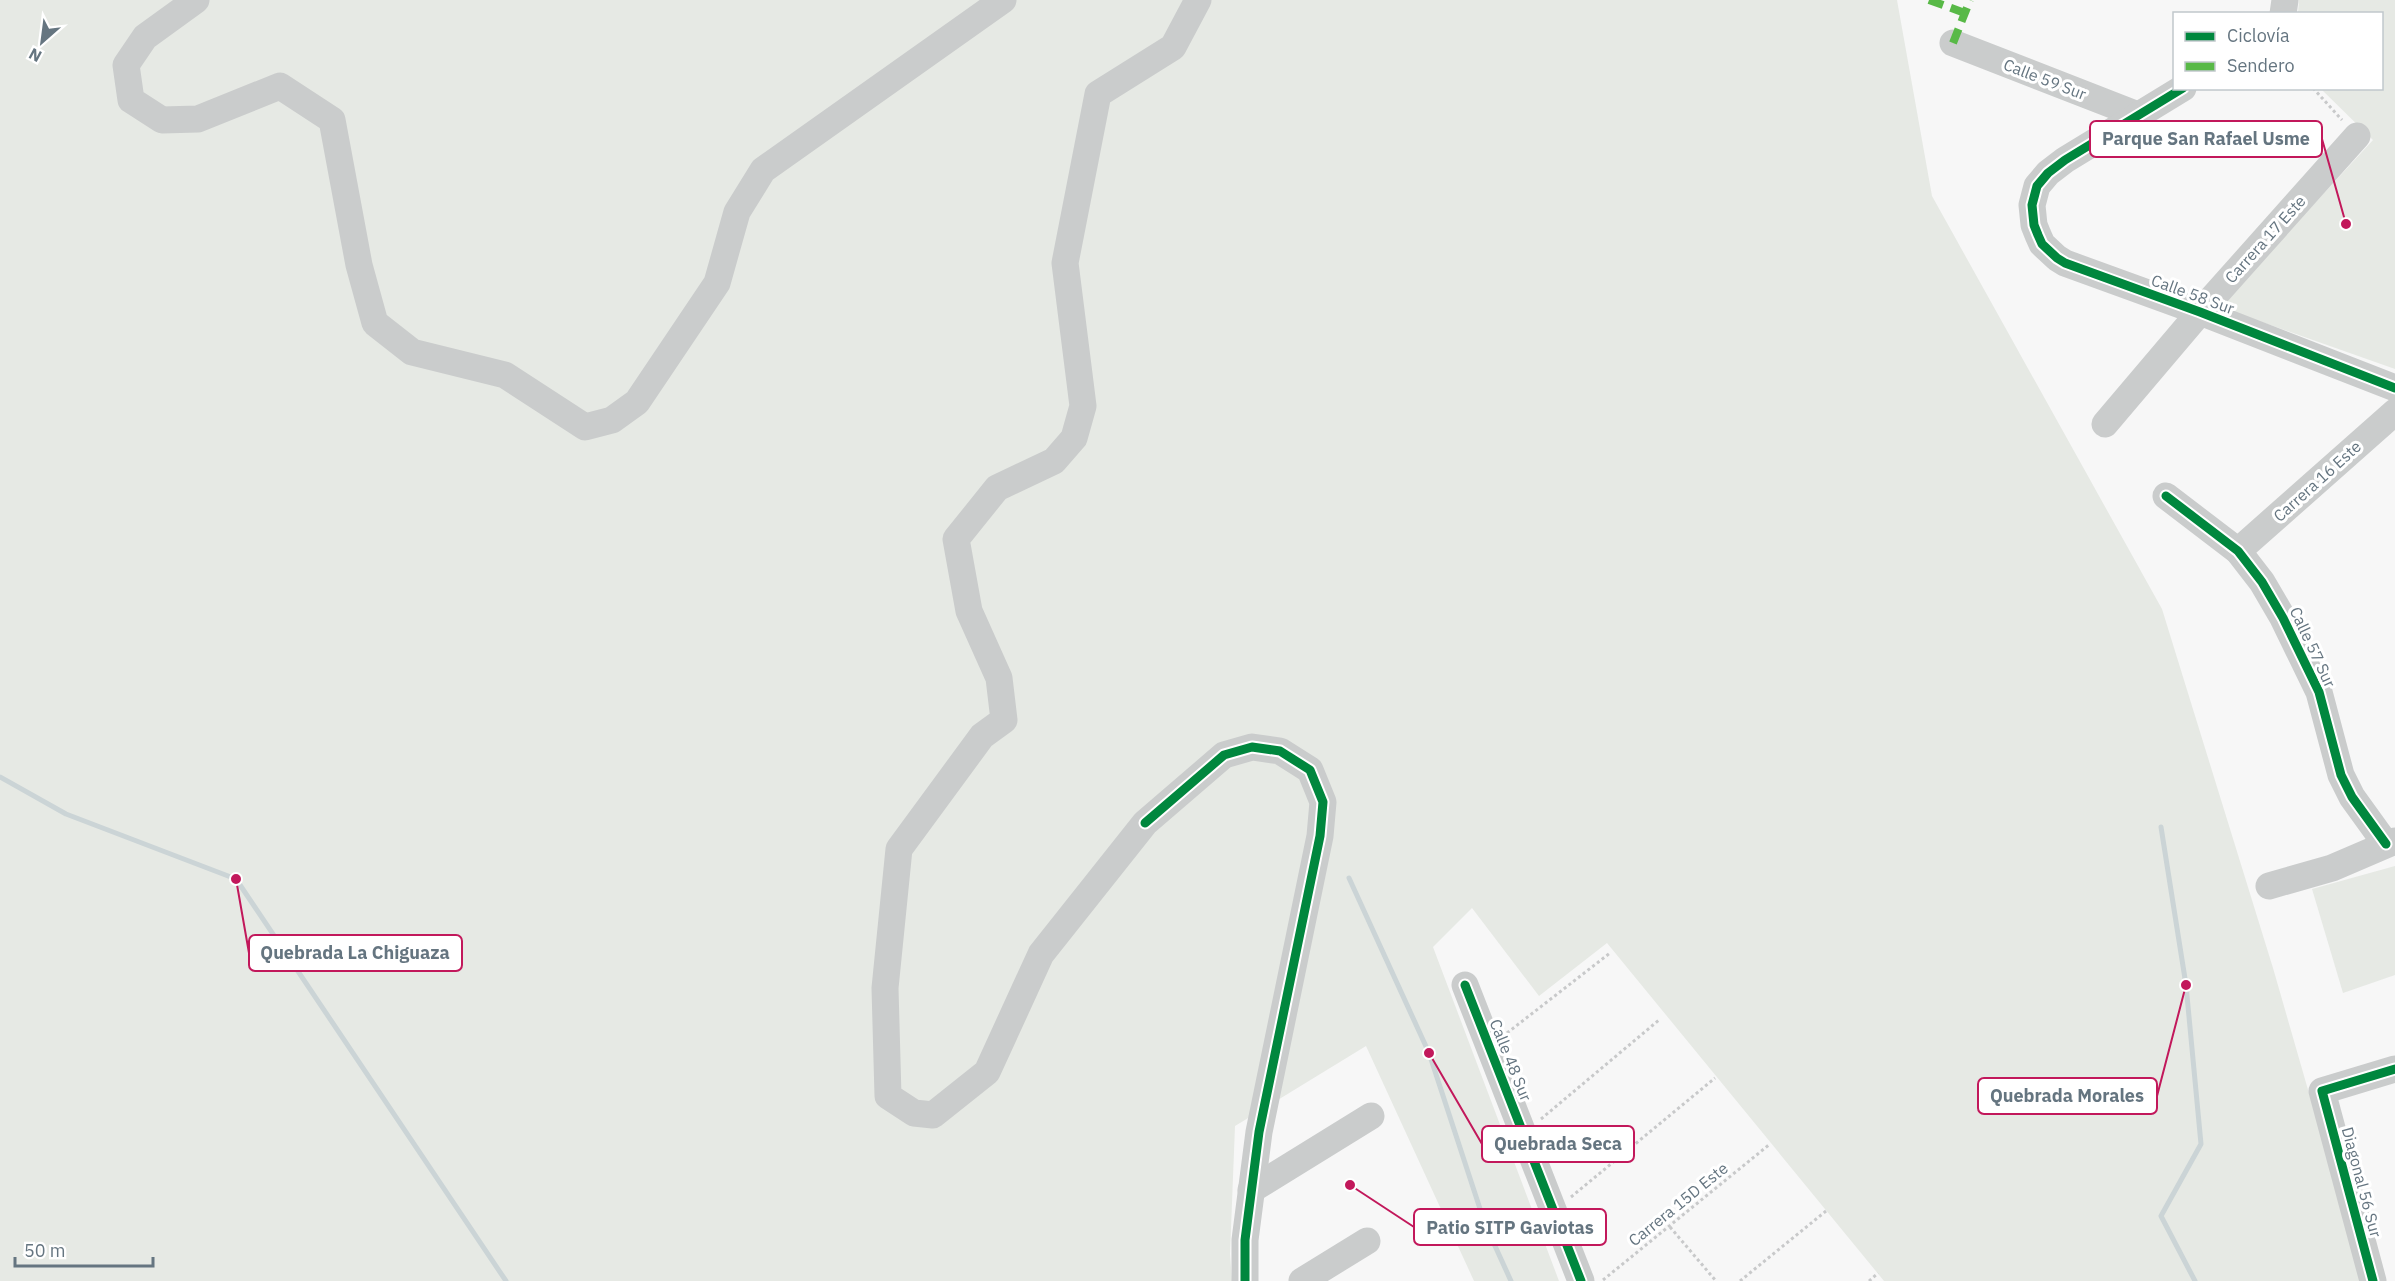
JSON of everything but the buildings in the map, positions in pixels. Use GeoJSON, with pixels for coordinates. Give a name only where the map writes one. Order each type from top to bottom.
{"type":"FeatureCollection","features":[{"type":"Feature","properties":{"kind":"street"},"geometry":{"type":"LineString","coordinates":[[196,0],[145,37],[126,65],[131,100],[162,120],[198,119],[280,86],[332,120],[359,265],[375,323],[412,352],[505,375],[585,427],[612,420],[637,402],[717,283],[737,212],[763,170],[1003,0]]}},
{"type":"Feature","properties":{"kind":"street"},"geometry":{"type":"LineString","coordinates":[[1198,0],[1173,47],[1098,94],[1065,264],[1083,406],[1074,438],[1054,461],[997,489],[956,539],[969,611],[999,678],[1004,720],[982,736],[899,849],[885,988],[888,1096],[914,1113],[933,1115],[987,1072],[1041,954],[1145,823],[1224,755],[1252,747],[1280,751],[1310,770],[1323,802],[1320,836],[1259,1132],[1245,1240],[1245,1281]]}},
{"type":"Feature","properties":{"kind":"street","name":"Calle 59 Sur"},"geometry":{"type":"LineString","coordinates":[[1953,44],[2138,115]]}},
{"type":"Feature","properties":{"kind":"street"},"geometry":{"type":"LineString","coordinates":[[2138,115],[2180,90]]}},
{"type":"Feature","properties":{"kind":"street","name":"Calle 58 Sur"},"geometry":{"type":"LineString","coordinates":[[2138,115],[2065,160],[2048,173],[2037,186],[2032,205],[2034,225],[2042,244],[2065,263],[2200,312],[2395,388]]}},
{"type":"Feature","properties":{"kind":"street","name":"Carrera 17 Este"},"geometry":{"type":"LineString","coordinates":[[2105,424],[2200,312],[2357,136]]}},
{"type":"Feature","properties":{"kind":"street","name":"Carrera 16 Este"},"geometry":{"type":"LineString","coordinates":[[2238,551],[2395,412]]}},
{"type":"Feature","properties":{"kind":"street","name":"Calle 57 Sur"},"geometry":{"type":"LineString","coordinates":[[2166,496],[2238,551],[2262,582],[2302,654],[2319,692],[2341,775],[2352,797],[2390,842]]}},
{"type":"Feature","properties":{"kind":"street"},"geometry":{"type":"LineString","coordinates":[[2270,886],[2332,868],[2390,842]]}},
{"type":"Feature","properties":{"kind":"street","name":"Calle 48 Sur"},"geometry":{"type":"LineString","coordinates":[[1465,985],[1581,1281]]}},
{"type":"Feature","properties":{"kind":"street","name":"Diagonal 56 Sur"},"geometry":{"type":"LineString","coordinates":[[2373,1281],[2322,1091],[2395,1069]]}},
{"type":"Feature","properties":{"kind":"street"},"geometry":{"type":"LineString","coordinates":[[1251,1190],[1371,1116]]}},
{"type":"Feature","properties":{"kind":"street"},"geometry":{"type":"LineString","coordinates":[[1302,1281],[1367,1241]]}},
{"type":"Feature","properties":{"kind":"path"},"geometry":{"type":"LineString","coordinates":[[2315,90],[2357,136]]}},
{"type":"Feature","properties":{"kind":"path"},"geometry":{"type":"LineString","coordinates":[[1489,1047],[1610,953]]}},
{"type":"Feature","properties":{"kind":"path"},"geometry":{"type":"LineString","coordinates":[[1523,1133],[1559,1106],[1659,1020]]}},
{"type":"Feature","properties":{"kind":"path"},"geometry":{"type":"LineString","coordinates":[[1554,1211],[1715,1078]]}},
{"type":"Feature","properties":{"kind":"path"},"geometry":{"type":"LineString","coordinates":[[1740,1281],[1826,1211]]}},
{"type":"Feature","properties":{"kind":"path"},"geometry":{"type":"LineString","coordinates":[[1670,1227],[1716,1281]]}},
{"type":"Feature","properties":{"kind":"path"},"geometry":{"type":"LineString","coordinates":[[1869,1281],[1878,1273]]}},
{"type":"Feature","properties":{"kind":"shaded area"},"geometry":{"type":"Polygon","coordinates":[[[0,0],[1897,0],[1932,196],[2162,609],[2273,968],[2363,1281],[1884,1281],[1607,943],[1539,996],[1472,908],[1433,947],[1559,1281],[1474,1281],[1366,1046],[1235,1126],[1230,1254],[1232,1281],[0,1281],[0,0]]]}},
{"type":"Feature","properties":{"kind":"shaded area"},"geometry":{"type":"Polygon","coordinates":[[[2299,0],[2395,0],[2395,369],[2219,307],[2373,140],[2322,90],[2383,90],[2383,12],[2298,12],[2299,0]]]}},
{"type":"Feature","properties":{"kind":"shaded area"},"geometry":{"type":"Polygon","coordinates":[[[2395,866],[2395,975],[2343,993],[2312,889],[2395,866]]]}},
{"type":"Feature","properties":{"kind":"waterway"},"geometry":{"type":"LineString","coordinates":[[0,777],[66,814],[236,879],[506,1281]]}},
{"type":"Feature","properties":{"kind":"waterway"},"geometry":{"type":"LineString","coordinates":[[2161,827],[2186,985],[2201,1144],[2161,1216],[2195,1281]]}},
{"type":"Feature","properties":{"kind":"waterway"},"geometry":{"type":"LineString","coordinates":[[1349,878],[1429,1053],[1485,1224],[1511,1281]]}},
{"type":"Feature","properties":{"kind":"marked path"},"geometry":{"type":"LineString","coordinates":[[1929,0],[1965,13]]}},
{"type":"Feature","properties":{"kind":"marked path"},"geometry":{"type":"LineString","coordinates":[[1953,43],[1970,0]]}},
{"type":"Feature","properties":{"kind":"cycle path"},"geometry":{"type":"LineString","coordinates":[[2180,90],[2065,160],[2048,173],[2037,186],[2032,205],[2034,225],[2042,244],[2065,263],[2200,312],[2395,388]]}},
{"type":"Feature","properties":{"kind":"cycle path"},"geometry":{"type":"LineString","coordinates":[[2166,496],[2238,551],[2262,582],[2283,618],[2319,692],[2341,775],[2352,797],[2386,844]]}},
{"type":"Feature","properties":{"kind":"cycle path"},"geometry":{"type":"LineString","coordinates":[[1145,823],[1224,755],[1252,747],[1280,751],[1310,770],[1323,802],[1320,836],[1259,1132],[1245,1240],[1245,1281]]}},
{"type":"Feature","properties":{"kind":"cycle path"},"geometry":{"type":"LineString","coordinates":[[1465,985],[1581,1281]]}},
{"type":"Feature","properties":{"kind":"cycle path"},"geometry":{"type":"LineString","coordinates":[[2373,1281],[2322,1091],[2395,1069]]}},
{"type":"Feature","properties":{"kind":"place","name":"Parque San Rafael Usme"},"geometry":{"type":"Point","coordinates":[2346,224]}},
{"type":"Feature","properties":{"kind":"place","name":"Quebrada La Chiguaza"},"geometry":{"type":"Point","coordinates":[236,879]}},
{"type":"Feature","properties":{"kind":"place","name":"Quebrada Morales"},"geometry":{"type":"Point","coordinates":[2186,985]}},
{"type":"Feature","properties":{"kind":"place","name":"Quebrada Seca"},"geometry":{"type":"Point","coordinates":[1429,1053]}},
{"type":"Feature","properties":{"kind":"place","name":"Patio SITP Gaviotas"},"geometry":{"type":"Point","coordinates":[1350,1185]}}]}
